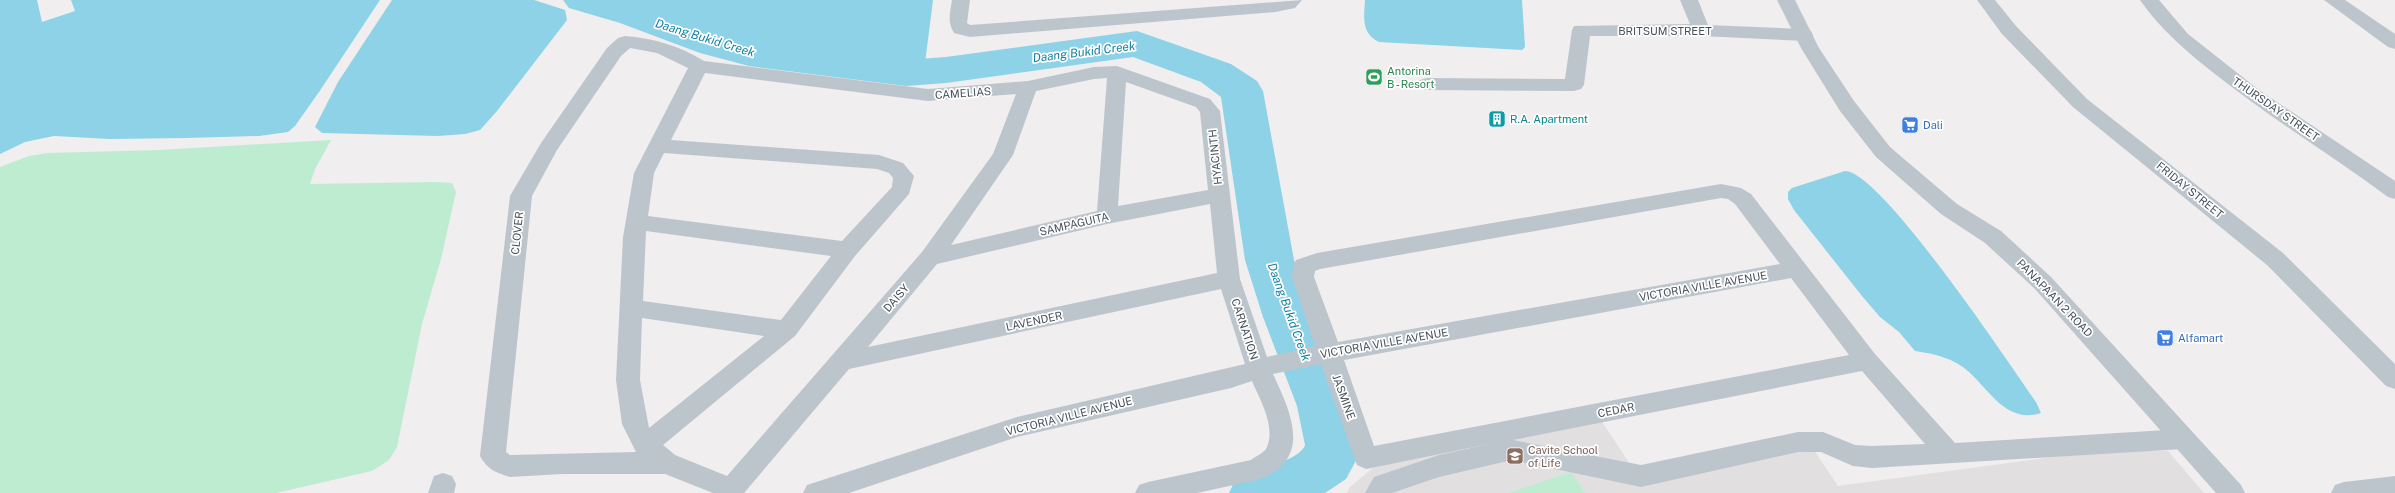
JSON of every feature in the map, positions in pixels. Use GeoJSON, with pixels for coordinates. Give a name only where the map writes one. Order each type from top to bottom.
{"type":"FeatureCollection","features":[{"type":"Feature","properties":{"kind":"street"},"geometry":{"type":"LineString","coordinates":[[961,0],[958,24],[961,29],[970,31],[1275,7],[1289,4],[1293,0]]}},
{"type":"Feature","properties":{"kind":"street"},"geometry":{"type":"LineString","coordinates":[[1689,0],[1701,30]]}},
{"type":"Feature","properties":{"kind":"street","name":"PANAPAAN 2 ROAD"},"geometry":{"type":"LineString","coordinates":[[1786,0],[1810,48],[1847,106],[1884,152],[1948,209],[1993,237],[2043,284],[2232,493]]}},
{"type":"Feature","properties":{"kind":"street","name":"FRIDAY STREET"},"geometry":{"type":"LineString","coordinates":[[1986,0],[2009,30],[2080,103],[2275,259],[2395,379]]}},
{"type":"Feature","properties":{"kind":"street","name":"THURSDAY STREET"},"geometry":{"type":"LineString","coordinates":[[2149,0],[2181,38],[2252,94],[2356,163],[2395,192]]}},
{"type":"Feature","properties":{"kind":"street"},"geometry":{"type":"LineString","coordinates":[[2333,0],[2395,43]]}},
{"type":"Feature","properties":{"kind":"street","name":"BRITSUM STREET"},"geometry":{"type":"LineString","coordinates":[[1427,84],[1574,85],[1581,30],[1701,30],[1804,36]]}},
{"type":"Feature","properties":{"kind":"street","name":"CAMELIAS"},"geometry":{"type":"LineString","coordinates":[[625,42],[639,42],[657,46],[699,66],[928,95],[961,94],[1028,87],[1094,73],[1117,72],[1203,103],[1210,110],[1211,118]]}},
{"type":"Feature","properties":{"kind":"street","name":"CLOVER"},"geometry":{"type":"LineString","coordinates":[[625,42],[614,52],[548,148],[521,196],[492,456],[502,464],[510,466],[562,463],[666,463]]}},
{"type":"Feature","properties":{"kind":"street"},"geometry":{"type":"LineString","coordinates":[[699,66],[644,173],[637,222],[630,308],[628,380],[634,424],[645,445],[666,463],[732,491]]}},
{"type":"Feature","properties":{"kind":"street"},"geometry":{"type":"LineString","coordinates":[[1107,216],[1117,72]]}},
{"type":"Feature","properties":{"kind":"street","name":"DAISY"},"geometry":{"type":"LineString","coordinates":[[732,491],[839,362],[930,258],[1004,155],[1028,87]]}},
{"type":"Feature","properties":{"kind":"street","name":"HYACINTH"},"geometry":{"type":"LineString","coordinates":[[1211,118],[1219,195]]}},
{"type":"Feature","properties":{"kind":"street"},"geometry":{"type":"LineString","coordinates":[[645,445],[787,330],[847,250],[902,189],[904,176],[896,168],[879,162],[657,146]]}},
{"type":"Feature","properties":{"kind":"street","name":"JASMINE"},"geometry":{"type":"LineString","coordinates":[[1366,458],[1323,354],[1303,277],[1304,266],[1317,261],[1720,191],[1734,193],[1743,199],[1798,270]]}},
{"type":"Feature","properties":{"kind":"street","name":"SAMPAGUITA"},"geometry":{"type":"LineString","coordinates":[[930,258],[1107,216],[1219,195]]}},
{"type":"Feature","properties":{"kind":"street","name":"CARNATION"},"geometry":{"type":"LineString","coordinates":[[1148,493],[1257,469],[1275,457],[1282,440],[1279,414],[1264,368],[1228,279],[1219,195]]}},
{"type":"Feature","properties":{"kind":"street"},"geometry":{"type":"LineString","coordinates":[[637,222],[847,250]]}},
{"type":"Feature","properties":{"kind":"street"},"geometry":{"type":"LineString","coordinates":[[1798,270],[1867,361],[1949,454]]}},
{"type":"Feature","properties":{"kind":"street","name":"VICTORIA VILLE AVENUE"},"geometry":{"type":"LineString","coordinates":[[816,493],[1017,427],[1231,378],[1264,368],[1323,354],[1798,270]]}},
{"type":"Feature","properties":{"kind":"street","name":"LAVENDER"},"geometry":{"type":"LineString","coordinates":[[839,362],[1228,279]]}},
{"type":"Feature","properties":{"kind":"street"},"geometry":{"type":"LineString","coordinates":[[630,308],[787,330]]}},
{"type":"Feature","properties":{"kind":"street","name":"CEDAR"},"geometry":{"type":"LineString","coordinates":[[1366,458],[1867,361]]}},
{"type":"Feature","properties":{"kind":"street"},"geometry":{"type":"LineString","coordinates":[[1378,493],[1383,485],[1439,466],[1512,450],[1642,485],[1798,442],[1823,442],[1853,455],[1872,457],[1949,454],[2183,439]]}},
{"type":"Feature","properties":{"kind":"street"},"geometry":{"type":"LineString","coordinates":[[2344,493],[2395,487]]}},
{"type":"Feature","properties":{"kind":"shaded area","name":"Cavite School of Life"},"geometry":{"type":"Polygon","coordinates":[[[1600,419],[1634,470],[1804,435],[1838,486],[2105,450],[2168,451],[2204,493],[1347,493],[1349,488],[1381,461],[1600,419]]]}},
{"type":"Feature","properties":{"kind":"green space"},"geometry":{"type":"Polygon","coordinates":[[[331,140],[315,169],[310,184],[434,182],[452,183],[456,192],[441,259],[422,324],[397,447],[389,460],[372,471],[276,493],[0,493],[0,167],[29,156],[47,153],[159,150],[331,140]]]}},
{"type":"Feature","properties":{"kind":"green space"},"geometry":{"type":"Polygon","coordinates":[[[1571,472],[1585,493],[1508,493],[1571,472]]]}},
{"type":"Feature","properties":{"kind":"water"},"geometry":{"type":"Polygon","coordinates":[[[0,0],[37,0],[42,22],[75,11],[71,0],[380,0],[319,92],[295,126],[288,132],[259,136],[186,138],[110,139],[54,136],[25,142],[0,154],[0,0]]]}},
{"type":"Feature","properties":{"kind":"water"},"geometry":{"type":"Polygon","coordinates":[[[392,0],[534,0],[565,10],[567,20],[497,111],[480,130],[465,134],[438,136],[322,133],[315,127],[338,82],[392,0]]]}},
{"type":"Feature","properties":{"kind":"water"},"geometry":{"type":"Polygon","coordinates":[[[620,0],[933,0],[924,71],[718,42],[620,0]]]}},
{"type":"Feature","properties":{"kind":"water"},"geometry":{"type":"Polygon","coordinates":[[[1365,0],[1522,0],[1525,47],[1522,50],[1379,42],[1366,30],[1364,19],[1365,0]]]}},
{"type":"Feature","properties":{"kind":"water"},"geometry":{"type":"Polygon","coordinates":[[[1845,171],[1862,179],[1886,202],[1914,234],[2001,351],[2036,402],[2041,413],[2029,415],[2018,414],[2009,410],[2000,404],[1969,372],[1957,363],[1937,355],[1915,351],[1899,332],[1880,317],[1862,296],[1794,210],[1788,199],[1788,192],[1792,188],[1845,171]]]}},
{"type":"Feature","properties":{"kind":"waterway","name":"Daang Bukid Creek"},"geometry":{"type":"LineString","coordinates":[[583,0],[634,15],[714,44],[749,53],[906,73],[946,70],[1103,47],[1137,44],[1216,73],[1242,91],[1259,208],[1269,260],[1288,317],[1324,406],[1333,445],[1331,455],[1327,462],[1319,469],[1298,480],[1257,493]]}},
{"type":"Feature","properties":{"kind":"place","name":"Antorina B - Resort"},"geometry":{"type":"Point","coordinates":[1374,77]}},
{"type":"Feature","properties":{"kind":"place","name":"R.A. Apartment"},"geometry":{"type":"Point","coordinates":[1497,119]}},
{"type":"Feature","properties":{"kind":"place","name":"Dali"},"geometry":{"type":"Point","coordinates":[1910,125]}},
{"type":"Feature","properties":{"kind":"place","name":"Alfamart"},"geometry":{"type":"Point","coordinates":[2165,338]}},
{"type":"Feature","properties":{"kind":"place","name":"Cavite School of Life"},"geometry":{"type":"Point","coordinates":[1515,456]}}]}
